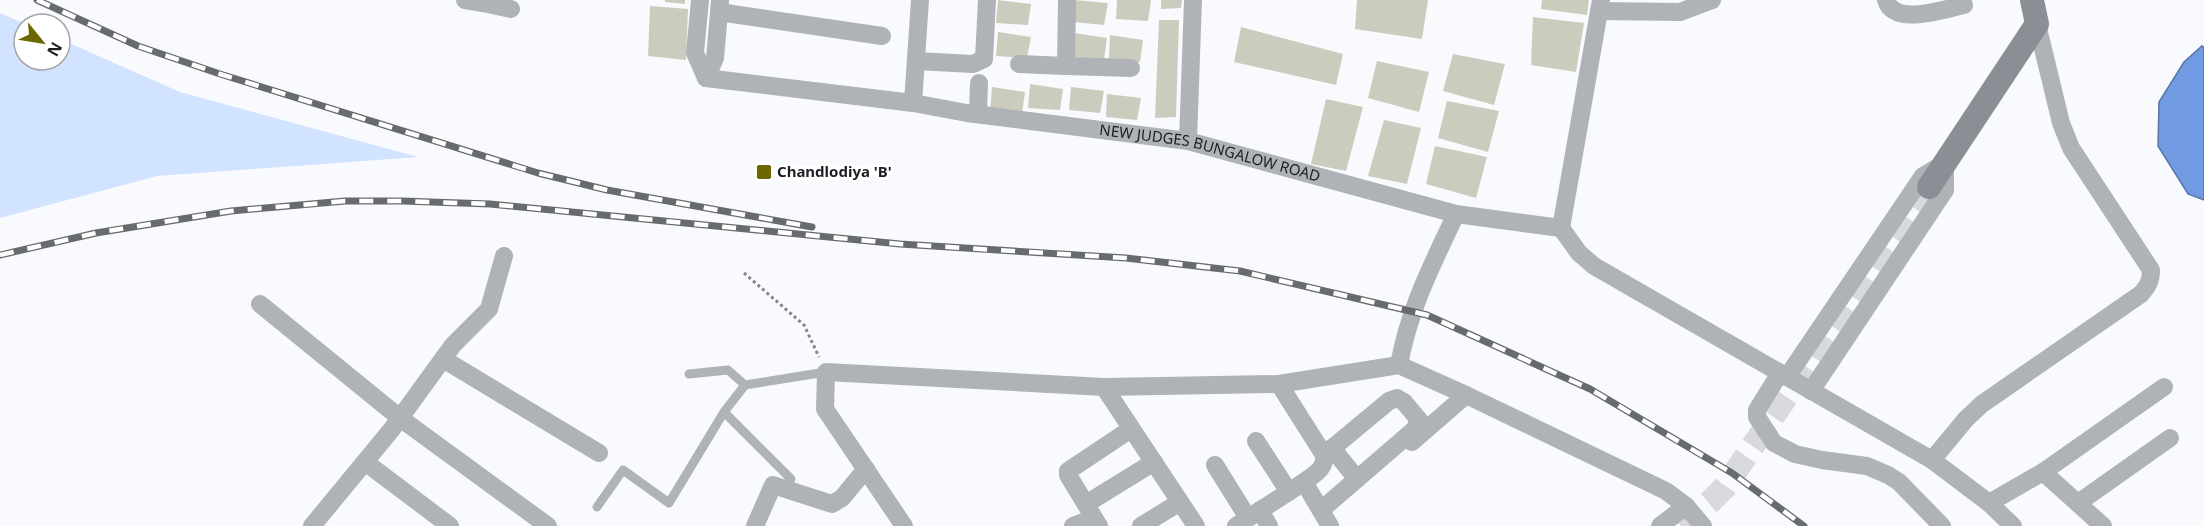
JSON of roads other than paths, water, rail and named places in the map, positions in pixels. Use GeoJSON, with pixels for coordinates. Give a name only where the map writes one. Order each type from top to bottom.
{"type":"FeatureCollection","features":[{"type":"Feature","properties":{"kind":"street"},"geometry":{"type":"LineString","coordinates":[[700,0],[695,53],[706,78]]}},
{"type":"Feature","properties":{"kind":"street"},"geometry":{"type":"LineString","coordinates":[[913,103],[920,0]]}},
{"type":"Feature","properties":{"kind":"street"},"geometry":{"type":"LineString","coordinates":[[916,61],[974,64],[984,60],[987,0]]}},
{"type":"Feature","properties":{"kind":"street"},"geometry":{"type":"LineString","coordinates":[[1066,66],[1067,0]]}},
{"type":"Feature","properties":{"kind":"street"},"geometry":{"type":"LineString","coordinates":[[1188,141],[1193,0]]}},
{"type":"Feature","properties":{"kind":"street"},"geometry":{"type":"LineString","coordinates":[[1712,0],[1681,6],[1600,6],[1561,228],[1580,253],[1594,266],[1932,460],[1989,503],[2013,526]]}},
{"type":"Feature","properties":{"kind":"street"},"geometry":{"type":"LineString","coordinates":[[1886,0],[1894,12],[1905,16],[1964,5]]}},
{"type":"Feature","properties":{"kind":"street"},"geometry":{"type":"LineString","coordinates":[[1932,460],[1972,412],[2141,294],[2149,285],[2151,278],[2151,270],[2072,148],[2061,123],[2032,0]]}},
{"type":"Feature","properties":{"kind":"street"},"geometry":{"type":"LineString","coordinates":[[477,1],[511,9]]}},
{"type":"Feature","properties":{"kind":"street"},"geometry":{"type":"LineString","coordinates":[[706,78],[715,58],[720,6],[882,36]]}},
{"type":"Feature","properties":{"kind":"street"},"geometry":{"type":"LineString","coordinates":[[1929,187],[2037,24]]}},
{"type":"Feature","properties":{"kind":"street"},"geometry":{"type":"LineString","coordinates":[[1019,64],[1131,68]]}},
{"type":"Feature","properties":{"kind":"street","name":"NEW JUDGES BUNGALOW ROAD"},"geometry":{"type":"LineString","coordinates":[[706,78],[913,103],[978,114],[1188,141],[1456,214],[1561,228]]}},
{"type":"Feature","properties":{"kind":"street"},"geometry":{"type":"LineString","coordinates":[[978,114],[979,83]]}},
{"type":"Feature","properties":{"kind":"street"},"geometry":{"type":"LineString","coordinates":[[1942,526],[1899,482],[1888,475],[1867,466],[1795,454],[1774,443],[1757,417],[1756,410],[1923,176],[1945,164]]}},
{"type":"Feature","properties":{"kind":"street"},"geometry":{"type":"LineString","coordinates":[[1811,391],[1945,190],[1945,164]]}},
{"type":"Feature","properties":{"kind":"street"},"geometry":{"type":"LineString","coordinates":[[1399,365],[1404,334],[1415,303],[1456,214]]}},
{"type":"Feature","properties":{"kind":"street"},"geometry":{"type":"LineString","coordinates":[[312,526],[400,418],[453,345],[489,309],[504,256]]}},
{"type":"Feature","properties":{"kind":"street"},"geometry":{"type":"LineString","coordinates":[[260,304],[400,418],[548,526]]}},
{"type":"Feature","properties":{"kind":"street"},"geometry":{"type":"LineString","coordinates":[[443,358],[598,453]]}},
{"type":"Feature","properties":{"kind":"street"},"geometry":{"type":"LineString","coordinates":[[904,526],[825,409],[826,372],[1104,387],[1279,384],[1399,365],[1666,491],[1686,506],[1703,526]]}},
{"type":"Feature","properties":{"kind":"street"},"geometry":{"type":"LineString","coordinates":[[1279,384],[1328,452],[1363,480]]}},
{"type":"Feature","properties":{"kind":"street"},"geometry":{"type":"LineString","coordinates":[[1104,387],[1196,526]]}},
{"type":"Feature","properties":{"kind":"street"},"geometry":{"type":"LineString","coordinates":[[1989,503],[2043,472],[2164,387]]}},
{"type":"Feature","properties":{"kind":"street"},"geometry":{"type":"LineString","coordinates":[[1321,510],[1363,480],[1466,395]]}},
{"type":"Feature","properties":{"kind":"street"},"geometry":{"type":"LineString","coordinates":[[1215,465],[1253,520],[1320,470],[1328,452],[1389,401],[1397,398],[1404,402],[1419,420],[1418,424],[1363,480]]}},
{"type":"Feature","properties":{"kind":"street"},"geometry":{"type":"LineString","coordinates":[[1099,526],[1068,476],[1068,471],[1131,429]]}},
{"type":"Feature","properties":{"kind":"street"},"geometry":{"type":"LineString","coordinates":[[2078,503],[2170,438]]}},
{"type":"Feature","properties":{"kind":"street"},"geometry":{"type":"LineString","coordinates":[[1256,441],[1296,487],[1321,510],[1330,526]]}},
{"type":"Feature","properties":{"kind":"street"},"geometry":{"type":"LineString","coordinates":[[365,462],[450,526]]}},
{"type":"Feature","properties":{"kind":"street"},"geometry":{"type":"LineString","coordinates":[[1086,504],[1154,462]]}},
{"type":"Feature","properties":{"kind":"street"},"geometry":{"type":"LineString","coordinates":[[755,526],[773,485],[832,504],[843,498],[866,469]]}},
{"type":"Feature","properties":{"kind":"street"},"geometry":{"type":"LineString","coordinates":[[2043,472],[2103,526]]}},
{"type":"Feature","properties":{"kind":"street"},"geometry":{"type":"LineString","coordinates":[[1142,526],[1180,502]]}},
{"type":"Feature","properties":{"kind":"street"},"geometry":{"type":"LineString","coordinates":[[1660,526],[1686,506]]}},
{"type":"Feature","properties":{"kind":"street"},"geometry":{"type":"LineString","coordinates":[[1073,526],[1083,522],[1086,526]]}},
{"type":"Feature","properties":{"kind":"lane"},"geometry":{"type":"LineString","coordinates":[[689,374],[728,370],[745,386]]}},
{"type":"Feature","properties":{"kind":"lane"},"geometry":{"type":"LineString","coordinates":[[597,507],[623,470],[669,503],[724,412],[745,386],[826,372]]}},
{"type":"Feature","properties":{"kind":"lane"},"geometry":{"type":"LineString","coordinates":[[724,412],[790,479]]}},
{"type":"Feature","properties":{"kind":"water"},"geometry":{"type":"Polygon","coordinates":[[[2202,46],[2204,47],[2204,200],[2188,194],[2158,146],[2159,102],[2184,62],[2202,46]]]}},
{"type":"Feature","properties":{"kind":"tunnel"},"geometry":{"type":"LineString","coordinates":[[1681,526],[1725,487],[1929,187]]}},
{"type":"Feature","properties":{"kind":"railway"},"geometry":{"type":"LineString","coordinates":[[37,0],[138,46],[220,74],[538,173],[607,190],[812,227]]}},
{"type":"Feature","properties":{"kind":"railway"},"geometry":{"type":"LineString","coordinates":[[0,255],[96,233],[231,211],[345,201],[402,201],[490,204],[900,244],[1126,258],[1240,271],[1427,315],[1590,389],[1732,473],[1804,526]]}},
{"type":"Feature","properties":{"kind":"place","name":"Chandlodiya 'B'"},"geometry":{"type":"Point","coordinates":[764,172]}}]}
